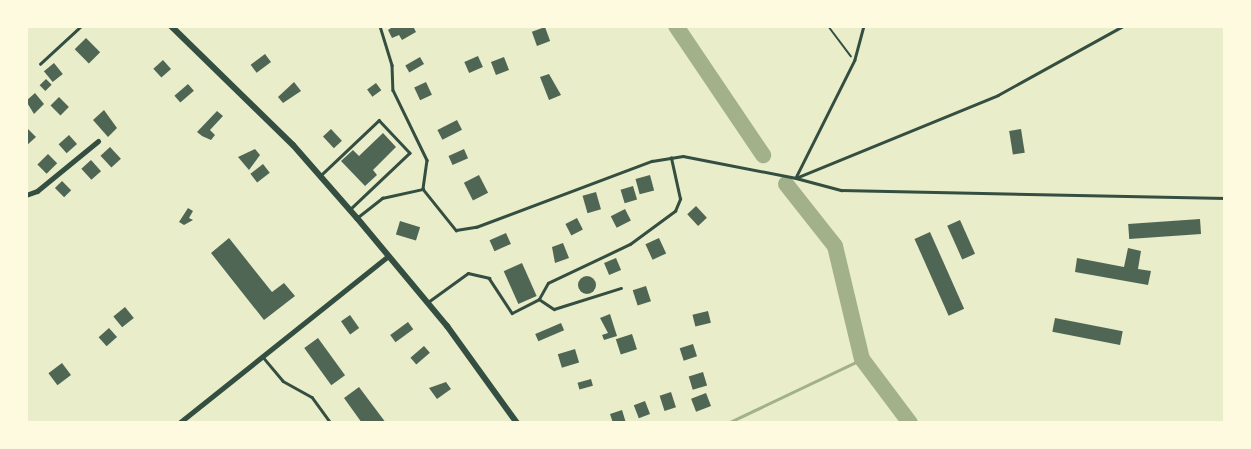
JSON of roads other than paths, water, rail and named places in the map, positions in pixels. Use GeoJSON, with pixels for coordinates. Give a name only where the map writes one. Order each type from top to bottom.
{"type":"FeatureCollection","features":[{"type":"Feature","properties":{"kind":"street"},"geometry":{"type":"LineString","coordinates":[[171,26],[320,176],[357,218],[518,423]]}},
{"type":"Feature","properties":{"kind":"street"},"geometry":{"type":"LineString","coordinates":[[26,195],[37,191],[98,141]]}},
{"type":"Feature","properties":{"kind":"street"},"geometry":{"type":"LineString","coordinates":[[178,423],[388,256]]}},
{"type":"Feature","properties":{"kind":"lane"},"geometry":{"type":"LineString","coordinates":[[40,64],[82,26]]}},
{"type":"Feature","properties":{"kind":"lane"},"geometry":{"type":"LineString","coordinates":[[380,26],[392,65],[393,90],[427,160],[423,189],[456,230],[476,227],[671,158],[684,156],[796,178],[841,190],[1225,198]]}},
{"type":"Feature","properties":{"kind":"lane"},"geometry":{"type":"LineString","coordinates":[[796,178],[855,60],[864,26]]}},
{"type":"Feature","properties":{"kind":"lane"},"geometry":{"type":"LineString","coordinates":[[796,178],[998,95],[1123,26]]}},
{"type":"Feature","properties":{"kind":"lane"},"geometry":{"type":"LineString","coordinates":[[320,176],[379,120],[410,153],[350,210]]}},
{"type":"Feature","properties":{"kind":"lane"},"geometry":{"type":"LineString","coordinates":[[426,304],[468,273],[489,278],[512,313],[539,299],[548,283],[630,244],[674,211],[680,199],[671,158]]}},
{"type":"Feature","properties":{"kind":"lane"},"geometry":{"type":"LineString","coordinates":[[357,218],[382,198],[423,189]]}},
{"type":"Feature","properties":{"kind":"lane"},"geometry":{"type":"LineString","coordinates":[[539,299],[554,309],[621,288]]}},
{"type":"Feature","properties":{"kind":"lane"},"geometry":{"type":"LineString","coordinates":[[262,356],[283,381],[312,397],[331,423]]}},
{"type":"Feature","properties":{"kind":"waterway"},"geometry":{"type":"LineString","coordinates":[[676,26],[763,155]]}},
{"type":"Feature","properties":{"kind":"waterway"},"geometry":{"type":"LineString","coordinates":[[786,184],[835,246],[862,359],[910,423]]}},
{"type":"Feature","properties":{"kind":"waterway"},"geometry":{"type":"LineString","coordinates":[[728,423],[862,359]]}}]}
